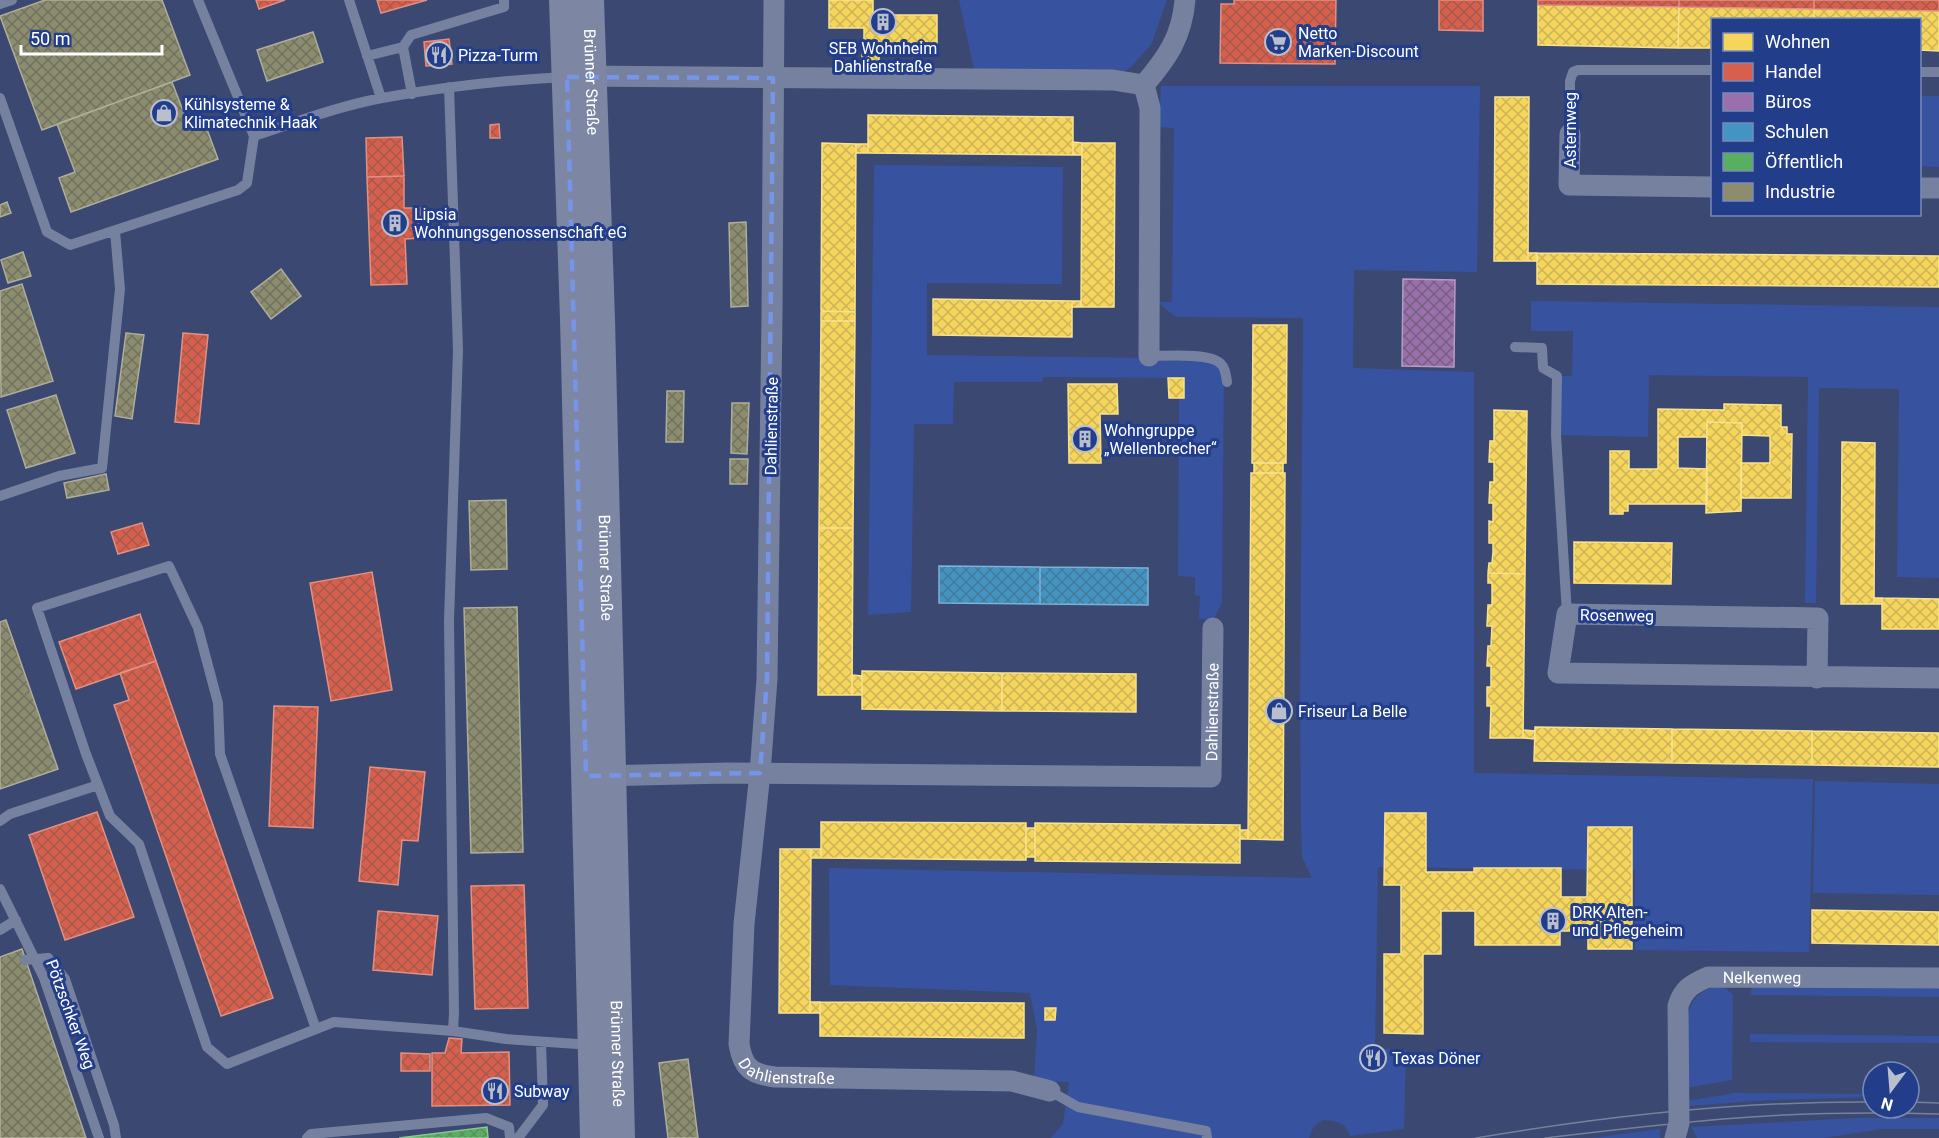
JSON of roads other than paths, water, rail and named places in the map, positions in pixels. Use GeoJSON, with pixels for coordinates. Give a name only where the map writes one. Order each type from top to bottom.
{"type":"FeatureCollection","features":[{"type":"Feature","properties":{"kind":"main road","name":"Brünner Straße"},"geometry":{"type":"LineString","coordinates":[[564,0],[579,76]]}},
{"type":"Feature","properties":{"kind":"main road","name":"Brünner Straße"},"geometry":{"type":"LineString","coordinates":[[589,0],[579,76],[599,776],[620,1138]]}},
{"type":"Feature","properties":{"kind":"main road","name":"Brünner Straße"},"geometry":{"type":"LineString","coordinates":[[595,1138],[593,1045],[599,776]]}},
{"type":"Feature","properties":{"kind":"street","name":"Dahlienstraße"},"geometry":{"type":"LineString","coordinates":[[774,0],[767,679],[760,773],[744,924],[739,1044],[741,1058],[748,1069],[760,1075],[775,1077],[1012,1081],[1050,1091]]}},
{"type":"Feature","properties":{"kind":"street"},"geometry":{"type":"LineString","coordinates":[[1144,85],[1166,59],[1172,47],[1185,0]]}},
{"type":"Feature","properties":{"kind":"street"},"geometry":{"type":"LineString","coordinates":[[579,76],[1113,80],[1144,85]]}},
{"type":"Feature","properties":{"kind":"street"},"geometry":{"type":"LineString","coordinates":[[1144,85],[1150,108],[1149,356]]}},
{"type":"Feature","properties":{"kind":"street","name":"Asternweg"},"geometry":{"type":"LineString","coordinates":[[1570,134],[1569,185],[1711,187]]}},
{"type":"Feature","properties":{"kind":"street"},"geometry":{"type":"LineString","coordinates":[[1921,188],[1939,188]]}},
{"type":"Feature","properties":{"kind":"street","name":"Rosenweg"},"geometry":{"type":"LineString","coordinates":[[1817,678],[1818,618],[1567,614],[1558,673],[1817,678],[1939,678]]}},
{"type":"Feature","properties":{"kind":"street","name":"Dahlienstraße"},"geometry":{"type":"LineString","coordinates":[[599,776],[760,773],[1211,777],[1213,628]]}},
{"type":"Feature","properties":{"kind":"street","name":"Nelkenweg"},"geometry":{"type":"LineString","coordinates":[[1681,1133],[1678,1006],[1681,995],[1688,987],[1708,977],[1939,978]]}},
{"type":"Feature","properties":{"kind":"lane"},"geometry":{"type":"LineString","coordinates":[[0,4],[12,0]]}},
{"type":"Feature","properties":{"kind":"lane"},"geometry":{"type":"LineString","coordinates":[[0,98],[47,232],[70,244],[238,190],[247,183],[254,136],[198,0]]}},
{"type":"Feature","properties":{"kind":"lane"},"geometry":{"type":"LineString","coordinates":[[349,0],[381,98]]}},
{"type":"Feature","properties":{"kind":"lane"},"geometry":{"type":"LineString","coordinates":[[367,56],[403,47],[411,35],[504,7],[504,0]]}},
{"type":"Feature","properties":{"kind":"lane"},"geometry":{"type":"LineString","coordinates":[[403,47],[412,94]]}},
{"type":"Feature","properties":{"kind":"lane","name":"Asternweg"},"geometry":{"type":"LineString","coordinates":[[1570,134],[1570,81],[1573,72],[1578,70],[1711,70]]}},
{"type":"Feature","properties":{"kind":"lane"},"geometry":{"type":"LineString","coordinates":[[1921,72],[1939,72]]}},
{"type":"Feature","properties":{"kind":"lane","name":"Brünner Straße"},"geometry":{"type":"LineString","coordinates":[[254,136],[381,98],[449,87],[579,76]]}},
{"type":"Feature","properties":{"kind":"lane"},"geometry":{"type":"LineString","coordinates":[[449,87],[458,350],[449,621],[453,1031]]}},
{"type":"Feature","properties":{"kind":"lane"},"geometry":{"type":"LineString","coordinates":[[0,496],[59,476],[102,468],[120,289],[115,231]]}},
{"type":"Feature","properties":{"kind":"lane"},"geometry":{"type":"LineString","coordinates":[[1515,347],[1542,348],[1543,368],[1557,376],[1556,435],[1567,614]]}},
{"type":"Feature","properties":{"kind":"lane"},"geometry":{"type":"LineString","coordinates":[[1149,356],[1208,357],[1220,362],[1226,372],[1227,382]]}},
{"type":"Feature","properties":{"kind":"lane"},"geometry":{"type":"LineString","coordinates":[[316,1029],[220,754],[218,703],[198,628],[169,566],[37,608],[110,816],[139,844],[207,1047],[227,1064],[334,1022],[593,1045]]}},
{"type":"Feature","properties":{"kind":"lane"},"geometry":{"type":"LineString","coordinates":[[0,821],[10,814],[98,786]]}},
{"type":"Feature","properties":{"kind":"lane","name":"Pötzschker Weg"},"geometry":{"type":"LineString","coordinates":[[0,890],[44,978],[99,1138]]}},
{"type":"Feature","properties":{"kind":"lane"},"geometry":{"type":"LineString","coordinates":[[0,930],[16,920]]}},
{"type":"Feature","properties":{"kind":"lane"},"geometry":{"type":"LineString","coordinates":[[25,960],[48,958],[65,979],[114,1125],[116,1138]]}},
{"type":"Feature","properties":{"kind":"lane"},"geometry":{"type":"LineString","coordinates":[[518,1138],[543,1105],[541,1042]]}},
{"type":"Feature","properties":{"kind":"lane"},"geometry":{"type":"LineString","coordinates":[[1050,1091],[1078,1107],[1206,1131],[1207,1138]]}},
{"type":"Feature","properties":{"kind":"lane"},"geometry":{"type":"LineString","coordinates":[[307,1138],[311,1134],[486,1118],[509,1127],[510,1138]]}},
{"type":"Feature","properties":{"kind":"tram line"},"geometry":{"type":"LineString","coordinates":[[1476,1138],[1673,1111],[1773,1104],[1861,1102]]}},
{"type":"Feature","properties":{"kind":"tram line"},"geometry":{"type":"LineString","coordinates":[[1921,1102],[1939,1103]]}},
{"type":"Feature","properties":{"kind":"tram line"},"geometry":{"type":"LineString","coordinates":[[1545,1138],[1750,1117],[1885,1113],[1939,1114]]}},
{"type":"Feature","properties":{"kind":"place","name":"SEB Wohnheim Dahlienstraße"},"geometry":{"type":"Point","coordinates":[883,22]}},
{"type":"Feature","properties":{"kind":"place","name":"Netto Marken-Discount"},"geometry":{"type":"Point","coordinates":[1278,42]}},
{"type":"Feature","properties":{"kind":"place","name":"Pizza-Turm"},"geometry":{"type":"Point","coordinates":[439,55]}},
{"type":"Feature","properties":{"kind":"place","name":"Kühlsysteme & Klimatechnik Haak"},"geometry":{"type":"Point","coordinates":[164,113]}},
{"type":"Feature","properties":{"kind":"place","name":"Lipsia Wohnungsgenossenschaft eG"},"geometry":{"type":"Point","coordinates":[395,223]}},
{"type":"Feature","properties":{"kind":"place","name":"Wohngruppe „Wellenbrecher“"},"geometry":{"type":"Point","coordinates":[1085,439]}},
{"type":"Feature","properties":{"kind":"place","name":"Friseur La Belle"},"geometry":{"type":"Point","coordinates":[1279,711]}},
{"type":"Feature","properties":{"kind":"place","name":"DRK Alten- und Pflegeheim"},"geometry":{"type":"Point","coordinates":[1553,921]}},
{"type":"Feature","properties":{"kind":"place","name":"Texas Döner"},"geometry":{"type":"Point","coordinates":[1373,1058]}},
{"type":"Feature","properties":{"kind":"place","name":"Subway"},"geometry":{"type":"Point","coordinates":[495,1091]}}]}
